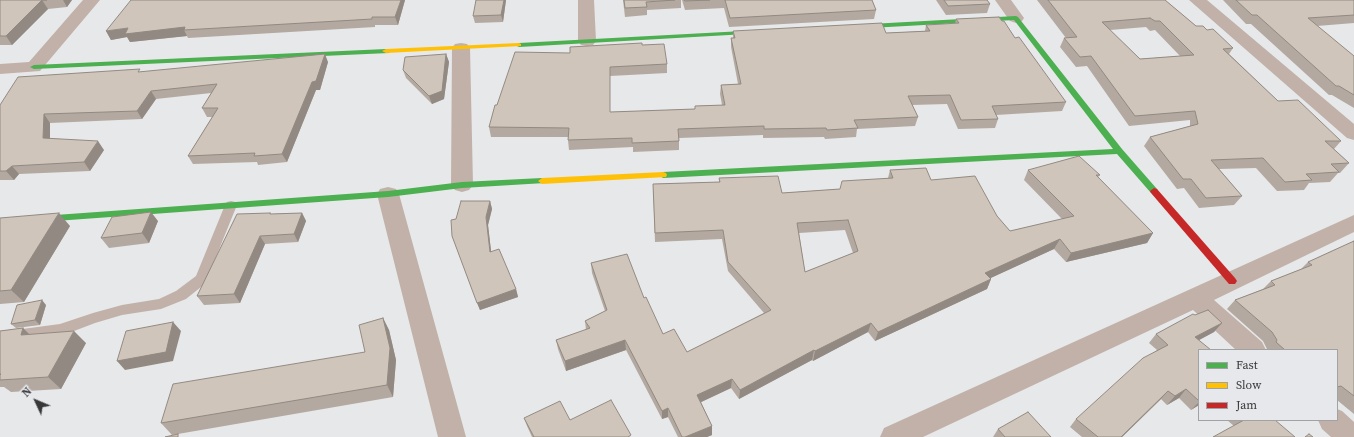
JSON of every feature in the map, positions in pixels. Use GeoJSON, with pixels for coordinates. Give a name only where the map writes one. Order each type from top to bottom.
{"type":"FeatureCollection","features":[{"type":"Feature","properties":{"kind":"street"},"geometry":{"type":"LineString","coordinates":[[34,67],[92,0]]}},
{"type":"Feature","properties":{"kind":"street"},"geometry":{"type":"LineString","coordinates":[[586,0],[587,41]]}},
{"type":"Feature","properties":{"kind":"street"},"geometry":{"type":"LineString","coordinates":[[1003,0],[1119,151],[1232,281]]}},
{"type":"Feature","properties":{"kind":"street"},"geometry":{"type":"LineString","coordinates":[[1197,0],[1354,134]]}},
{"type":"Feature","properties":{"kind":"street"},"geometry":{"type":"LineString","coordinates":[[841,27],[1016,18]]}},
{"type":"Feature","properties":{"kind":"street"},"geometry":{"type":"LineString","coordinates":[[0,69],[461,48],[769,31]]}},
{"type":"Feature","properties":{"kind":"street"},"geometry":{"type":"LineString","coordinates":[[461,48],[462,185]]}},
{"type":"Feature","properties":{"kind":"street"},"geometry":{"type":"LineString","coordinates":[[0,222],[388,194],[462,185],[1119,151]]}},
{"type":"Feature","properties":{"kind":"street"},"geometry":{"type":"LineString","coordinates":[[388,194],[452,437]]}},
{"type":"Feature","properties":{"kind":"street"},"geometry":{"type":"LineString","coordinates":[[894,437],[1196,298],[1354,223]]}},
{"type":"Feature","properties":{"kind":"street"},"geometry":{"type":"LineString","coordinates":[[1196,298],[1253,349]]}},
{"type":"Feature","properties":{"kind":"street"},"geometry":{"type":"LineString","coordinates":[[1333,421],[1350,437]]}},
{"type":"Feature","properties":{"kind":"lane"},"geometry":{"type":"LineString","coordinates":[[0,338],[62,330],[93,318],[122,310],[162,304],[181,295],[201,279],[231,205]]}},
{"type":"Feature","properties":{"kind":"building"},"geometry":{"type":"Polygon","coordinates":[[[0,0],[42,0],[6,36],[0,36],[0,0]]]}},
{"type":"Feature","properties":{"kind":"building"},"geometry":{"type":"Polygon","coordinates":[[[131,0],[401,0],[395,17],[372,17],[372,19],[184,30],[185,27],[125,34],[128,28],[106,31],[131,0]]]}},
{"type":"Feature","properties":{"kind":"building"},"geometry":{"type":"Polygon","coordinates":[[[476,0],[504,0],[501,15],[473,16],[476,0]]]}},
{"type":"Feature","properties":{"kind":"building"},"geometry":{"type":"Polygon","coordinates":[[[624,0],[675,0],[646,2],[647,7],[625,8],[624,0]]]}},
{"type":"Feature","properties":{"kind":"building"},"geometry":{"type":"Polygon","coordinates":[[[684,0],[710,0],[685,1],[684,0]]]}},
{"type":"Feature","properties":{"kind":"building"},"geometry":{"type":"Polygon","coordinates":[[[725,0],[872,0],[876,10],[730,18],[725,0]]]}},
{"type":"Feature","properties":{"kind":"building"},"geometry":{"type":"Polygon","coordinates":[[[944,0],[987,0],[990,4],[948,6],[944,0]]]}},
{"type":"Feature","properties":{"kind":"building"},"geometry":{"type":"Polygon","coordinates":[[[1048,0],[1165,0],[1196,26],[1203,26],[1207,30],[1213,29],[1233,48],[1223,49],[1278,101],[1298,100],[1341,141],[1325,141],[1349,163],[1331,164],[1339,172],[1306,174],[1312,180],[1285,182],[1263,158],[1211,160],[1242,196],[1206,198],[1191,179],[1183,179],[1150,137],[1198,124],[1195,111],[1135,116],[1091,56],[1080,57],[1064,38],[1077,37],[1048,0]],[[1150,18],[1102,22],[1140,59],[1194,55],[1160,21],[1155,21],[1150,18]]]}},
{"type":"Feature","properties":{"kind":"building"},"geometry":{"type":"Polygon","coordinates":[[[1236,0],[1354,0],[1354,15],[1308,18],[1354,56],[1354,95],[1339,86],[1336,86],[1257,15],[1252,15],[1236,0]]]}},
{"type":"Feature","properties":{"kind":"building"},"geometry":{"type":"Polygon","coordinates":[[[999,17],[1002,21],[1004,21],[1015,38],[1019,37],[1066,102],[992,106],[998,119],[961,120],[950,95],[908,96],[918,117],[854,120],[858,128],[827,130],[826,128],[764,129],[764,126],[678,129],[679,141],[632,143],[632,138],[568,140],[569,128],[489,127],[495,105],[497,105],[515,52],[570,53],[570,47],[642,43],[642,45],[664,44],[667,64],[610,67],[610,112],[695,109],[695,106],[725,105],[721,85],[741,84],[731,38],[735,38],[733,31],[882,23],[886,33],[930,31],[926,25],[959,23],[956,19],[999,17]]]}},
{"type":"Feature","properties":{"kind":"building"},"geometry":{"type":"Polygon","coordinates":[[[325,54],[316,81],[312,82],[282,154],[254,156],[255,153],[188,156],[218,108],[202,108],[217,84],[151,91],[137,111],[44,114],[43,138],[98,141],[84,162],[12,166],[6,171],[0,171],[0,105],[18,77],[140,69],[138,72],[325,54]]]}},
{"type":"Feature","properties":{"kind":"building"},"geometry":{"type":"Polygon","coordinates":[[[446,54],[442,91],[429,96],[403,70],[405,57],[446,54]]]}},
{"type":"Feature","properties":{"kind":"building"},"geometry":{"type":"Polygon","coordinates":[[[1079,156],[1100,175],[1096,175],[1153,233],[1071,253],[1060,239],[985,273],[991,279],[878,332],[871,323],[815,351],[814,350],[740,390],[732,379],[697,395],[712,426],[685,437],[682,437],[668,408],[662,411],[625,340],[565,361],[556,340],[590,328],[585,321],[607,310],[591,263],[627,254],[644,298],[646,297],[663,334],[674,329],[687,352],[771,310],[728,262],[723,230],[655,233],[653,184],[720,182],[719,178],[778,176],[782,193],[840,189],[842,181],[893,178],[890,170],[926,168],[931,180],[975,176],[997,216],[1010,231],[1074,216],[1028,170],[1079,156]],[[848,220],[797,223],[805,272],[858,251],[848,220]]]}},
{"type":"Feature","properties":{"kind":"building"},"geometry":{"type":"Polygon","coordinates":[[[461,201],[490,201],[486,217],[490,252],[499,249],[516,289],[477,303],[452,236],[451,220],[456,219],[461,201]]]}},
{"type":"Feature","properties":{"kind":"building"},"geometry":{"type":"Polygon","coordinates":[[[151,212],[142,233],[101,238],[112,217],[151,212]]]}},
{"type":"Feature","properties":{"kind":"building"},"geometry":{"type":"Polygon","coordinates":[[[59,213],[11,290],[0,291],[0,218],[59,213]]]}},
{"type":"Feature","properties":{"kind":"building"},"geometry":{"type":"Polygon","coordinates":[[[302,213],[294,234],[260,236],[234,294],[197,296],[237,214],[302,213]]]}},
{"type":"Feature","properties":{"kind":"building"},"geometry":{"type":"Polygon","coordinates":[[[1354,241],[1354,396],[1341,386],[1338,387],[1338,349],[1284,349],[1276,342],[1277,340],[1272,332],[1235,300],[1275,285],[1271,281],[1312,265],[1308,262],[1354,241]]]}},
{"type":"Feature","properties":{"kind":"building"},"geometry":{"type":"Polygon","coordinates":[[[42,300],[35,320],[11,324],[17,305],[42,300]]]}},
{"type":"Feature","properties":{"kind":"building"},"geometry":{"type":"Polygon","coordinates":[[[1208,310],[1222,323],[1195,337],[1210,349],[1198,349],[1198,400],[1186,389],[1175,396],[1168,391],[1121,437],[1098,437],[1076,419],[1143,358],[1168,345],[1156,334],[1193,314],[1195,315],[1208,310]]]}},
{"type":"Feature","properties":{"kind":"building"},"geometry":{"type":"Polygon","coordinates":[[[383,318],[390,348],[387,385],[161,423],[173,384],[365,352],[359,325],[383,318]]]}},
{"type":"Feature","properties":{"kind":"building"},"geometry":{"type":"Polygon","coordinates":[[[173,322],[166,352],[117,361],[126,331],[173,322]]]}},
{"type":"Feature","properties":{"kind":"building"},"geometry":{"type":"Polygon","coordinates":[[[23,328],[21,335],[74,331],[48,377],[0,380],[0,331],[23,328]]]}},
{"type":"Feature","properties":{"kind":"building"},"geometry":{"type":"Polygon","coordinates":[[[611,400],[631,435],[628,437],[534,437],[524,418],[560,401],[570,420],[611,400]]]}},
{"type":"Feature","properties":{"kind":"building"},"geometry":{"type":"Polygon","coordinates":[[[1028,412],[1051,437],[1005,437],[998,429],[1028,412]]]}},
{"type":"Feature","properties":{"kind":"building"},"geometry":{"type":"Polygon","coordinates":[[[1242,421],[1276,421],[1295,437],[1213,437],[1242,421]]]}},
{"type":"Feature","properties":{"kind":"building"},"geometry":{"type":"Polygon","coordinates":[[[178,434],[178,437],[165,437],[178,434]]]}},
{"type":"Feature","properties":{"kind":"building"},"geometry":{"type":"Polygon","coordinates":[[[1309,434],[1313,437],[1305,437],[1309,434]]]}},
{"type":"Feature","properties":{"kind":"traffic: fast"},"geometry":{"type":"LineString","coordinates":[[852,27],[1016,18],[1119,151],[1154,191]]}},
{"type":"Feature","properties":{"kind":"traffic: fast"},"geometry":{"type":"LineString","coordinates":[[519,45],[762,32]]}},
{"type":"Feature","properties":{"kind":"traffic: fast"},"geometry":{"type":"LineString","coordinates":[[34,67],[386,51]]}},
{"type":"Feature","properties":{"kind":"traffic: fast"},"geometry":{"type":"LineString","coordinates":[[663,175],[1119,151]]}},
{"type":"Feature","properties":{"kind":"traffic: fast"},"geometry":{"type":"LineString","coordinates":[[0,222],[388,194],[462,185],[542,181]]}},
{"type":"Feature","properties":{"kind":"traffic: slow"},"geometry":{"type":"LineString","coordinates":[[386,51],[519,45]]}},
{"type":"Feature","properties":{"kind":"traffic: slow"},"geometry":{"type":"LineString","coordinates":[[542,181],[663,175]]}},
{"type":"Feature","properties":{"kind":"traffic: jam"},"geometry":{"type":"LineString","coordinates":[[1154,191],[1232,281]]}}]}
